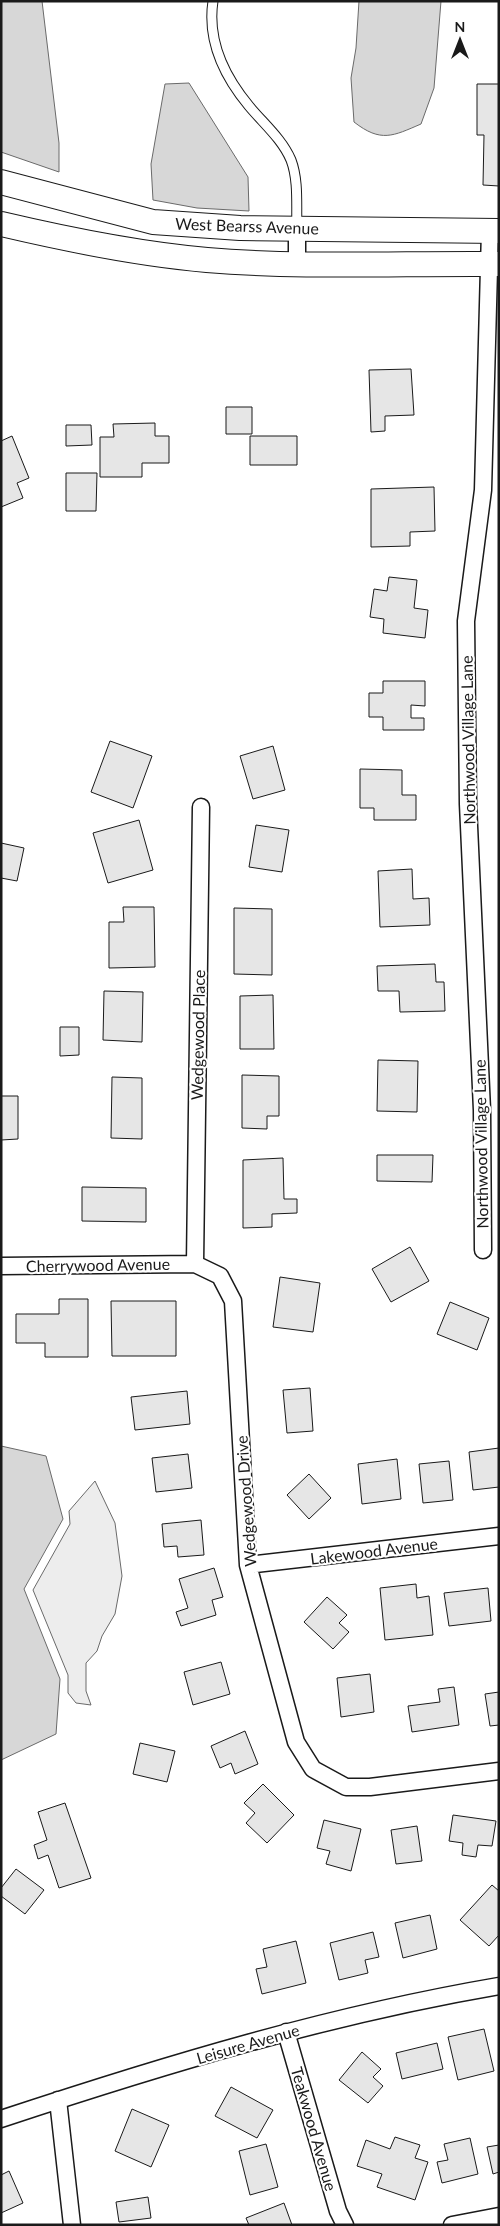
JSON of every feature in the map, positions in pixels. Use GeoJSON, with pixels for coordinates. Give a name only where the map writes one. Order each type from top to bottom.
{"type":"FeatureCollection","features":[{"type":"Feature","properties":{"kind":"main road","name":"West Bearss Avenue"},"geometry":{"type":"LineString","coordinates":[[1,182],[153,222],[240,228],[494,231]]}},
{"type":"Feature","properties":{"kind":"main road","name":"West Bearss Avenue"},"geometry":{"type":"LineString","coordinates":[[1,224],[54,237],[138,253],[207,260],[297,263],[494,264]]}},
{"type":"Feature","properties":{"kind":"street"},"geometry":{"type":"LineString","coordinates":[[297,229],[297,263]]}},
{"type":"Feature","properties":{"kind":"street","name":"Northwood Village Lane"},"geometry":{"type":"LineString","coordinates":[[482,1250],[482,1110],[468,804],[466,621],[482,490],[494,264],[494,231]]}},
{"type":"Feature","properties":{"kind":"street","name":"Wedgewood Place"},"geometry":{"type":"LineString","coordinates":[[195,1264],[201,807]]}},
{"type":"Feature","properties":{"kind":"street","name":"Cherrywood Avenue"},"geometry":{"type":"LineString","coordinates":[[1,1266],[195,1264]]}},
{"type":"Feature","properties":{"kind":"street","name":"Wedgewood Drive"},"geometry":{"type":"LineString","coordinates":[[195,1264],[220,1276],[233,1301],[248,1565],[296,1742],[313,1769],[346,1787],[370,1787],[499,1771]]}},
{"type":"Feature","properties":{"kind":"street","name":"Lakewood Avenue"},"geometry":{"type":"LineString","coordinates":[[248,1565],[499,1536]]}},
{"type":"Feature","properties":{"kind":"street","name":"Leisure Avenue"},"geometry":{"type":"LineString","coordinates":[[1,2119],[58,2100],[286,2032],[427,1998],[499,1986]]}},
{"type":"Feature","properties":{"kind":"street","name":"Teakwood Avenue"},"geometry":{"type":"LineString","coordinates":[[286,2032],[338,2211],[345,2225]]}},
{"type":"Feature","properties":{"kind":"street"},"geometry":{"type":"LineString","coordinates":[[58,2100],[72,2225]]}},
{"type":"Feature","properties":{"kind":"street"},"geometry":{"type":"LineString","coordinates":[[452,2225],[499,2216]]}},
{"type":"Feature","properties":{"kind":"lane"},"geometry":{"type":"LineString","coordinates":[[213,1],[211,26],[215,49],[241,95],[282,143],[291,162],[295,178],[297,229]]}},
{"type":"Feature","properties":{"kind":"shaded area"},"geometry":{"type":"Polygon","coordinates":[[[1,1],[42,1],[59,143],[59,172],[1,152],[1,1]]]}},
{"type":"Feature","properties":{"kind":"shaded area"},"geometry":{"type":"Polygon","coordinates":[[[359,1],[441,1],[434,88],[421,124],[403,132],[380,135],[363,129],[354,122],[351,78],[356,48],[359,1]]]}},
{"type":"Feature","properties":{"kind":"shaded area"},"geometry":{"type":"Polygon","coordinates":[[[189,83],[248,177],[249,211],[197,208],[153,200],[151,164],[165,84],[189,83]]]}},
{"type":"Feature","properties":{"kind":"shaded area"},"geometry":{"type":"Polygon","coordinates":[[[1,1446],[46,1456],[63,1519],[24,1589],[60,1679],[56,1734],[1,1760],[1,1446]]]}},
{"type":"Feature","properties":{"kind":"shaded area"},"geometry":{"type":"Polygon","coordinates":[[[95,1481],[115,1523],[122,1576],[115,1614],[102,1636],[97,1651],[86,1663],[86,1691],[91,1705],[76,1703],[68,1693],[68,1675],[33,1590],[70,1524],[69,1511],[95,1481]]]}},
{"type":"Feature","properties":{"kind":"building"},"geometry":{"type":"Polygon","coordinates":[[[477,84],[499,84],[499,186],[483,185],[484,135],[477,135],[477,84]]]}},
{"type":"Feature","properties":{"kind":"building"},"geometry":{"type":"Polygon","coordinates":[[[411,369],[414,415],[385,416],[385,431],[371,432],[369,370],[411,369]]]}},
{"type":"Feature","properties":{"kind":"building"},"geometry":{"type":"Polygon","coordinates":[[[226,407],[252,407],[252,434],[226,434],[226,407]]]}},
{"type":"Feature","properties":{"kind":"building"},"geometry":{"type":"Polygon","coordinates":[[[155,423],[155,436],[169,436],[169,463],[142,463],[142,477],[100,477],[100,437],[114,437],[113,424],[155,423]]]}},
{"type":"Feature","properties":{"kind":"building"},"geometry":{"type":"Polygon","coordinates":[[[66,425],[91,425],[92,445],[66,446],[66,425]]]}},
{"type":"Feature","properties":{"kind":"building"},"geometry":{"type":"Polygon","coordinates":[[[12,436],[29,478],[17,483],[23,498],[1,507],[1,441],[12,436]]]}},
{"type":"Feature","properties":{"kind":"building"},"geometry":{"type":"Polygon","coordinates":[[[250,436],[297,436],[297,465],[250,465],[250,436]]]}},
{"type":"Feature","properties":{"kind":"building"},"geometry":{"type":"Polygon","coordinates":[[[66,473],[97,473],[96,511],[66,511],[66,473]]]}},
{"type":"Feature","properties":{"kind":"building"},"geometry":{"type":"Polygon","coordinates":[[[434,487],[435,531],[410,532],[410,546],[371,547],[371,489],[434,487]]]}},
{"type":"Feature","properties":{"kind":"building"},"geometry":{"type":"Polygon","coordinates":[[[389,577],[417,580],[414,608],[428,610],[425,638],[383,633],[384,619],[370,617],[374,589],[387,591],[389,577]]]}},
{"type":"Feature","properties":{"kind":"building"},"geometry":{"type":"Polygon","coordinates":[[[383,681],[425,681],[425,706],[411,705],[411,718],[424,718],[424,730],[383,730],[383,717],[369,717],[369,693],[383,693],[383,681]]]}},
{"type":"Feature","properties":{"kind":"building"},"geometry":{"type":"Polygon","coordinates":[[[110,741],[152,756],[133,808],[91,792],[110,741]]]}},
{"type":"Feature","properties":{"kind":"building"},"geometry":{"type":"Polygon","coordinates":[[[273,746],[285,790],[253,799],[240,756],[273,746]]]}},
{"type":"Feature","properties":{"kind":"building"},"geometry":{"type":"Polygon","coordinates":[[[360,769],[402,770],[402,795],[416,795],[416,820],[374,820],[374,808],[360,808],[360,769]]]}},
{"type":"Feature","properties":{"kind":"building"},"geometry":{"type":"Polygon","coordinates":[[[139,820],[153,870],[108,883],[93,833],[139,820]]]}},
{"type":"Feature","properties":{"kind":"building"},"geometry":{"type":"Polygon","coordinates":[[[256,825],[289,830],[282,872],[249,867],[256,825]]]}},
{"type":"Feature","properties":{"kind":"building"},"geometry":{"type":"Polygon","coordinates":[[[1,843],[24,848],[17,881],[1,878],[1,843]]]}},
{"type":"Feature","properties":{"kind":"building"},"geometry":{"type":"Polygon","coordinates":[[[412,869],[413,899],[429,898],[430,925],[380,927],[378,871],[412,869]]]}},
{"type":"Feature","properties":{"kind":"building"},"geometry":{"type":"Polygon","coordinates":[[[123,907],[154,907],[155,967],[109,968],[109,922],[124,922],[123,907]]]}},
{"type":"Feature","properties":{"kind":"building"},"geometry":{"type":"Polygon","coordinates":[[[234,908],[272,909],[272,975],[234,974],[234,908]]]}},
{"type":"Feature","properties":{"kind":"building"},"geometry":{"type":"Polygon","coordinates":[[[435,964],[436,982],[444,982],[445,1011],[400,1012],[399,991],[378,991],[377,966],[435,964]]]}},
{"type":"Feature","properties":{"kind":"building"},"geometry":{"type":"Polygon","coordinates":[[[104,991],[143,992],[142,1042],[103,1040],[104,991]]]}},
{"type":"Feature","properties":{"kind":"building"},"geometry":{"type":"Polygon","coordinates":[[[273,995],[274,1049],[240,1049],[240,996],[273,995]]]}},
{"type":"Feature","properties":{"kind":"building"},"geometry":{"type":"Polygon","coordinates":[[[60,1027],[79,1027],[79,1055],[60,1056],[60,1027]]]}},
{"type":"Feature","properties":{"kind":"building"},"geometry":{"type":"Polygon","coordinates":[[[378,1060],[418,1061],[417,1112],[377,1111],[378,1060]]]}},
{"type":"Feature","properties":{"kind":"building"},"geometry":{"type":"Polygon","coordinates":[[[242,1075],[279,1076],[279,1116],[267,1116],[267,1129],[242,1128],[242,1075]]]}},
{"type":"Feature","properties":{"kind":"building"},"geometry":{"type":"Polygon","coordinates":[[[112,1077],[142,1078],[142,1139],[111,1138],[112,1077]]]}},
{"type":"Feature","properties":{"kind":"building"},"geometry":{"type":"Polygon","coordinates":[[[1,1096],[18,1096],[18,1139],[1,1140],[1,1096]]]}},
{"type":"Feature","properties":{"kind":"building"},"geometry":{"type":"Polygon","coordinates":[[[377,1155],[433,1155],[432,1182],[377,1181],[377,1155]]]}},
{"type":"Feature","properties":{"kind":"building"},"geometry":{"type":"Polygon","coordinates":[[[283,1158],[284,1199],[297,1199],[297,1213],[272,1214],[272,1227],[243,1228],[243,1160],[283,1158]]]}},
{"type":"Feature","properties":{"kind":"building"},"geometry":{"type":"Polygon","coordinates":[[[82,1187],[146,1188],[146,1222],[82,1221],[82,1187]]]}},
{"type":"Feature","properties":{"kind":"building"},"geometry":{"type":"Polygon","coordinates":[[[410,1247],[429,1281],[391,1302],[372,1269],[410,1247]]]}},
{"type":"Feature","properties":{"kind":"building"},"geometry":{"type":"Polygon","coordinates":[[[280,1277],[320,1283],[313,1332],[273,1327],[280,1277]]]}},
{"type":"Feature","properties":{"kind":"building"},"geometry":{"type":"Polygon","coordinates":[[[59,1299],[88,1299],[88,1357],[45,1357],[45,1343],[16,1343],[16,1314],[59,1314],[59,1299]]]}},
{"type":"Feature","properties":{"kind":"building"},"geometry":{"type":"Polygon","coordinates":[[[111,1301],[176,1301],[176,1356],[112,1356],[111,1301]]]}},
{"type":"Feature","properties":{"kind":"building"},"geometry":{"type":"Polygon","coordinates":[[[450,1302],[489,1318],[477,1350],[437,1334],[450,1302]]]}},
{"type":"Feature","properties":{"kind":"building"},"geometry":{"type":"Polygon","coordinates":[[[310,1388],[313,1431],[287,1433],[283,1390],[310,1388]]]}},
{"type":"Feature","properties":{"kind":"building"},"geometry":{"type":"Polygon","coordinates":[[[187,1391],[190,1424],[135,1430],[131,1397],[187,1391]]]}},
{"type":"Feature","properties":{"kind":"building"},"geometry":{"type":"Polygon","coordinates":[[[499,1448],[499,1487],[473,1490],[469,1452],[499,1448]]]}},
{"type":"Feature","properties":{"kind":"building"},"geometry":{"type":"Polygon","coordinates":[[[188,1454],[192,1488],[156,1492],[152,1458],[188,1454]]]}},
{"type":"Feature","properties":{"kind":"building"},"geometry":{"type":"Polygon","coordinates":[[[397,1459],[401,1499],[362,1504],[358,1464],[397,1459]]]}},
{"type":"Feature","properties":{"kind":"building"},"geometry":{"type":"Polygon","coordinates":[[[449,1461],[453,1500],[423,1503],[419,1464],[449,1461]]]}},
{"type":"Feature","properties":{"kind":"building"},"geometry":{"type":"Polygon","coordinates":[[[309,1474],[331,1498],[309,1519],[287,1495],[309,1474]]]}},
{"type":"Feature","properties":{"kind":"building"},"geometry":{"type":"Polygon","coordinates":[[[201,1520],[204,1555],[178,1557],[177,1546],[164,1547],[162,1524],[201,1520]]]}},
{"type":"Feature","properties":{"kind":"building"},"geometry":{"type":"Polygon","coordinates":[[[214,1568],[223,1597],[212,1600],[216,1615],[181,1626],[176,1612],[188,1608],[179,1579],[214,1568]]]}},
{"type":"Feature","properties":{"kind":"building"},"geometry":{"type":"Polygon","coordinates":[[[416,1584],[417,1598],[429,1596],[433,1635],[385,1640],[380,1588],[416,1584]]]}},
{"type":"Feature","properties":{"kind":"building"},"geometry":{"type":"Polygon","coordinates":[[[488,1588],[491,1621],[449,1626],[444,1593],[488,1588]]]}},
{"type":"Feature","properties":{"kind":"building"},"geometry":{"type":"Polygon","coordinates":[[[327,1597],[347,1615],[339,1623],[349,1632],[333,1649],[304,1622],[327,1597]]]}},
{"type":"Feature","properties":{"kind":"building"},"geometry":{"type":"Polygon","coordinates":[[[221,1662],[230,1694],[193,1705],[184,1672],[221,1662]]]}},
{"type":"Feature","properties":{"kind":"building"},"geometry":{"type":"Polygon","coordinates":[[[370,1674],[374,1712],[341,1717],[337,1678],[370,1674]]]}},
{"type":"Feature","properties":{"kind":"building"},"geometry":{"type":"Polygon","coordinates":[[[454,1687],[459,1725],[412,1732],[408,1706],[440,1702],[438,1689],[454,1687]]]}},
{"type":"Feature","properties":{"kind":"building"},"geometry":{"type":"Polygon","coordinates":[[[499,1692],[499,1725],[490,1726],[485,1694],[499,1692]]]}},
{"type":"Feature","properties":{"kind":"building"},"geometry":{"type":"Polygon","coordinates":[[[245,1731],[258,1764],[235,1774],[231,1763],[220,1768],[211,1746],[245,1731]]]}},
{"type":"Feature","properties":{"kind":"building"},"geometry":{"type":"Polygon","coordinates":[[[140,1743],[175,1751],[167,1782],[133,1774],[140,1743]]]}},
{"type":"Feature","properties":{"kind":"building"},"geometry":{"type":"Polygon","coordinates":[[[263,1784],[294,1815],[267,1843],[246,1823],[255,1813],[244,1803],[263,1784]]]}},
{"type":"Feature","properties":{"kind":"building"},"geometry":{"type":"Polygon","coordinates":[[[65,1803],[91,1878],[59,1888],[48,1855],[38,1859],[34,1845],[47,1840],[38,1812],[65,1803]]]}},
{"type":"Feature","properties":{"kind":"building"},"geometry":{"type":"Polygon","coordinates":[[[453,1815],[496,1821],[492,1846],[478,1845],[476,1857],[462,1855],[463,1843],[449,1841],[453,1815]]]}},
{"type":"Feature","properties":{"kind":"building"},"geometry":{"type":"Polygon","coordinates":[[[324,1820],[361,1829],[351,1871],[326,1864],[330,1851],[317,1848],[324,1820]]]}},
{"type":"Feature","properties":{"kind":"building"},"geometry":{"type":"Polygon","coordinates":[[[417,1826],[422,1861],[396,1864],[391,1830],[417,1826]]]}},
{"type":"Feature","properties":{"kind":"building"},"geometry":{"type":"Polygon","coordinates":[[[16,1869],[44,1890],[25,1914],[1,1896],[1,1888],[16,1869]]]}},
{"type":"Feature","properties":{"kind":"building"},"geometry":{"type":"Polygon","coordinates":[[[492,1885],[499,1891],[499,1935],[489,1946],[460,1920],[492,1885]]]}},
{"type":"Feature","properties":{"kind":"building"},"geometry":{"type":"Polygon","coordinates":[[[430,1915],[437,1949],[403,1958],[395,1923],[430,1915]]]}},
{"type":"Feature","properties":{"kind":"building"},"geometry":{"type":"Polygon","coordinates":[[[373,1932],[379,1957],[365,1960],[368,1973],[339,1980],[330,1943],[373,1932]]]}},
{"type":"Feature","properties":{"kind":"building"},"geometry":{"type":"Polygon","coordinates":[[[296,1941],[306,1983],[262,1994],[256,1969],[267,1967],[263,1949],[296,1941]]]}},
{"type":"Feature","properties":{"kind":"building"},"geometry":{"type":"Polygon","coordinates":[[[484,2029],[494,2071],[458,2080],[448,2037],[484,2029]]]}},
{"type":"Feature","properties":{"kind":"building"},"geometry":{"type":"Polygon","coordinates":[[[437,2043],[443,2069],[402,2079],[396,2053],[437,2043]]]}},
{"type":"Feature","properties":{"kind":"building"},"geometry":{"type":"Polygon","coordinates":[[[362,2052],[381,2069],[373,2077],[383,2086],[368,2103],[339,2080],[362,2052]]]}},
{"type":"Feature","properties":{"kind":"building"},"geometry":{"type":"Polygon","coordinates":[[[231,2087],[273,2110],[257,2138],[215,2116],[231,2087]]]}},
{"type":"Feature","properties":{"kind":"building"},"geometry":{"type":"Polygon","coordinates":[[[132,2109],[169,2125],[151,2167],[115,2151],[132,2109]]]}},
{"type":"Feature","properties":{"kind":"building"},"geometry":{"type":"Polygon","coordinates":[[[395,2137],[420,2145],[415,2158],[428,2162],[415,2200],[377,2187],[382,2174],[357,2166],[366,2140],[390,2149],[395,2137]]]}},
{"type":"Feature","properties":{"kind":"building"},"geometry":{"type":"Polygon","coordinates":[[[470,2138],[478,2174],[442,2183],[437,2162],[448,2160],[444,2144],[470,2138]]]}},
{"type":"Feature","properties":{"kind":"building"},"geometry":{"type":"Polygon","coordinates":[[[266,2144],[278,2187],[250,2195],[239,2151],[266,2144]]]}},
{"type":"Feature","properties":{"kind":"building"},"geometry":{"type":"Polygon","coordinates":[[[499,2145],[499,2172],[493,2174],[487,2147],[499,2145]]]}},
{"type":"Feature","properties":{"kind":"building"},"geometry":{"type":"Polygon","coordinates":[[[9,2171],[23,2203],[1,2213],[1,2175],[9,2171]]]}},
{"type":"Feature","properties":{"kind":"building"},"geometry":{"type":"Polygon","coordinates":[[[148,2197],[151,2218],[119,2222],[116,2202],[148,2197]]]}},
{"type":"Feature","properties":{"kind":"building"},"geometry":{"type":"Polygon","coordinates":[[[284,2203],[292,2225],[249,2225],[246,2218],[284,2203]]]}}]}
